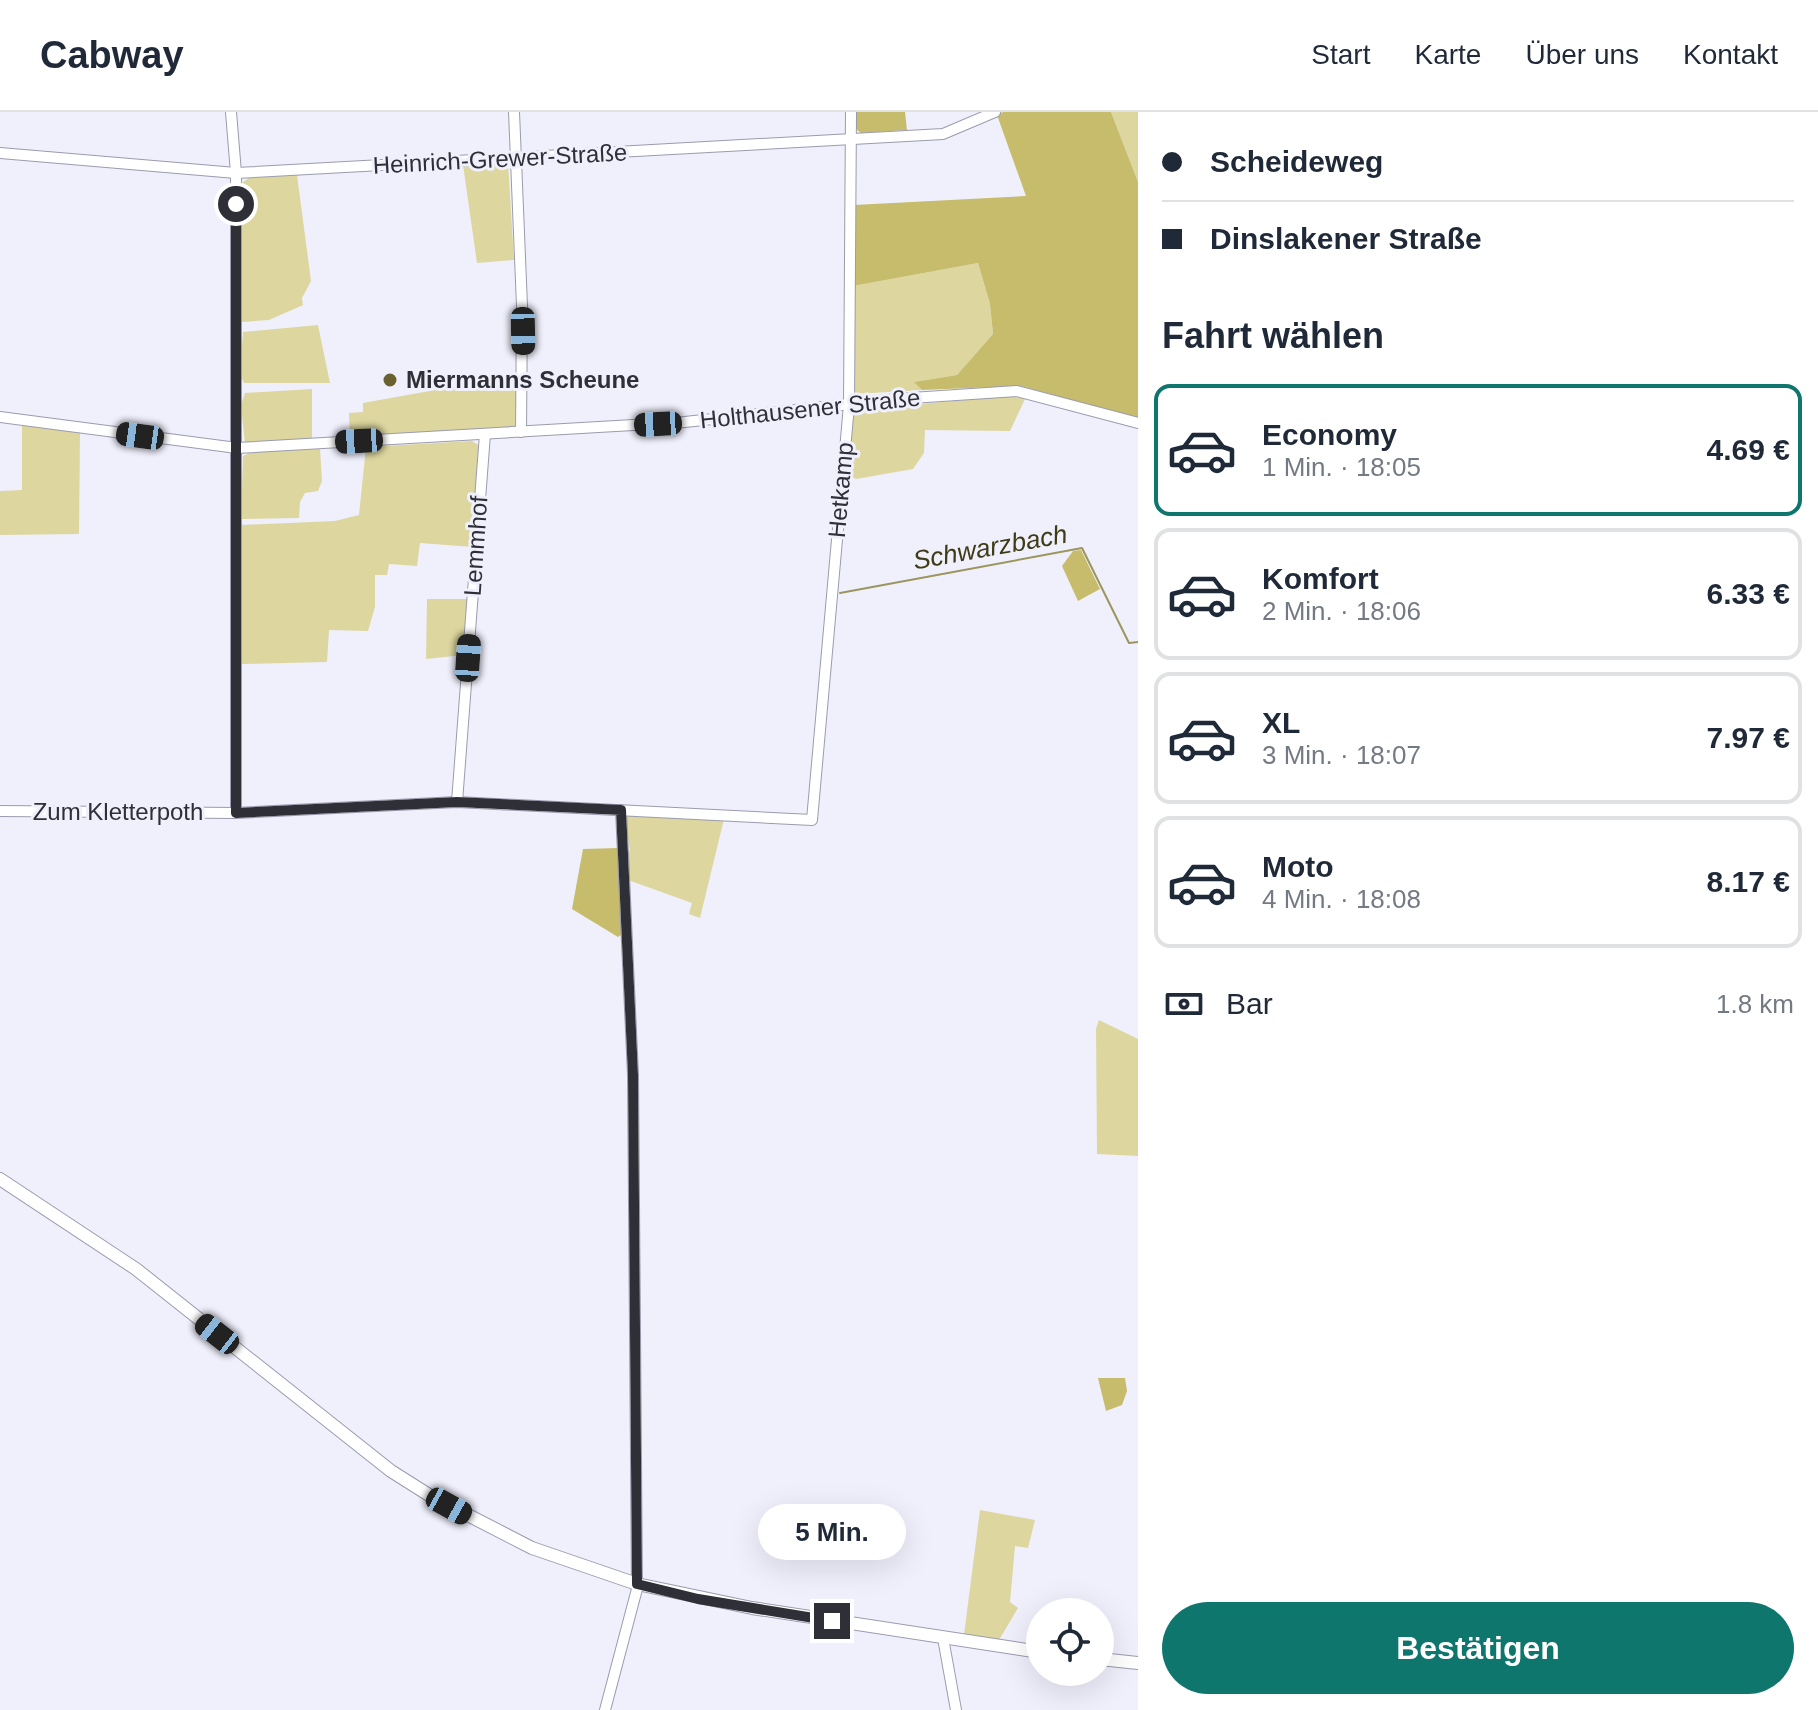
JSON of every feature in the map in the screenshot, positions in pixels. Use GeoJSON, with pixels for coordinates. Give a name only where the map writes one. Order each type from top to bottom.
{"type":"FeatureCollection","features":[{"type":"Feature","properties":{"kind":"main road"},"geometry":{"type":"LineString","coordinates":[[0,1179],[136,1269],[356,1446],[416,1487],[532,1548],[637,1584],[725,1604],[1026,1650]]}},
{"type":"Feature","properties":{"kind":"main road"},"geometry":{"type":"LineString","coordinates":[[1114,1660],[1138,1663]]}},
{"type":"Feature","properties":{"kind":"street"},"geometry":{"type":"LineString","coordinates":[[231,112],[236,173],[236,813]]}},
{"type":"Feature","properties":{"kind":"street"},"geometry":{"type":"LineString","coordinates":[[514,112],[522,304],[521,432]]}},
{"type":"Feature","properties":{"kind":"street","name":"Hetkamp"},"geometry":{"type":"LineString","coordinates":[[812,820],[849,405],[851,112]]}},
{"type":"Feature","properties":{"kind":"street","name":"Heinrich-Grewer-Straße"},"geometry":{"type":"LineString","coordinates":[[0,153],[236,173],[943,134],[995,112]]}},
{"type":"Feature","properties":{"kind":"street","name":"Holthausener Straße"},"geometry":{"type":"LineString","coordinates":[[0,417],[237,448],[685,422],[1017,391],[1138,423]]}},
{"type":"Feature","properties":{"kind":"street","name":"Lemmhof"},"geometry":{"type":"LineString","coordinates":[[457,802],[485,434]]}},
{"type":"Feature","properties":{"kind":"street","name":"Zum Kletterpoth"},"geometry":{"type":"LineString","coordinates":[[0,811],[236,813],[457,802],[812,820]]}},
{"type":"Feature","properties":{"kind":"street"},"geometry":{"type":"LineString","coordinates":[[605,1710],[637,1584],[634,1089],[621,810]]}},
{"type":"Feature","properties":{"kind":"street"},"geometry":{"type":"LineString","coordinates":[[943,1638],[956,1710]]}},
{"type":"Feature","properties":{"kind":"shaded area"},"geometry":{"type":"Polygon","coordinates":[[[856,112],[905,112],[907,130],[861,133],[856,129],[856,112]]]}},
{"type":"Feature","properties":{"kind":"shaded area"},"geometry":{"type":"Polygon","coordinates":[[[1003,112],[1111,112],[1138,182],[1138,418],[1021,386],[922,390],[914,382],[957,375],[993,334],[990,304],[978,263],[853,286],[854,205],[1026,196],[997,115],[1003,112]]]}},
{"type":"Feature","properties":{"kind":"shaded area"},"geometry":{"type":"Polygon","coordinates":[[[1111,112],[1138,112],[1138,182],[1111,112]]]}},
{"type":"Feature","properties":{"kind":"shaded area"},"geometry":{"type":"Polygon","coordinates":[[[508,163],[514,260],[477,263],[463,165],[508,163]]]}},
{"type":"Feature","properties":{"kind":"shaded area"},"geometry":{"type":"Polygon","coordinates":[[[297,175],[311,281],[302,298],[303,305],[269,320],[242,322],[240,184],[249,178],[297,175]]]}},
{"type":"Feature","properties":{"kind":"shaded area"},"geometry":{"type":"Polygon","coordinates":[[[978,263],[990,304],[993,334],[957,375],[915,382],[922,390],[855,394],[853,286],[978,263]]]}},
{"type":"Feature","properties":{"kind":"shaded area"},"geometry":{"type":"Polygon","coordinates":[[[318,325],[330,383],[244,383],[240,374],[243,332],[318,325]]]}},
{"type":"Feature","properties":{"kind":"shaded area"},"geometry":{"type":"Polygon","coordinates":[[[519,375],[515,427],[350,439],[349,413],[363,412],[363,403],[519,375]]]}},
{"type":"Feature","properties":{"kind":"shaded area"},"geometry":{"type":"Polygon","coordinates":[[[312,389],[312,441],[245,444],[241,405],[245,393],[312,389]]]}},
{"type":"Feature","properties":{"kind":"shaded area"},"geometry":{"type":"Polygon","coordinates":[[[1010,396],[1025,399],[1010,431],[925,430],[924,453],[913,469],[856,479],[849,475],[852,410],[1010,396]]]}},
{"type":"Feature","properties":{"kind":"shaded area"},"geometry":{"type":"Polygon","coordinates":[[[22,424],[80,433],[79,534],[0,535],[0,491],[22,490],[22,424]]]}},
{"type":"Feature","properties":{"kind":"shaded area"},"geometry":{"type":"Polygon","coordinates":[[[472,441],[480,446],[473,547],[420,543],[417,566],[389,564],[387,575],[375,575],[375,607],[368,631],[329,630],[327,662],[241,664],[241,525],[335,521],[359,515],[366,447],[472,441]]]}},
{"type":"Feature","properties":{"kind":"shaded area"},"geometry":{"type":"Polygon","coordinates":[[[320,449],[322,481],[318,491],[305,493],[300,502],[299,518],[241,519],[243,456],[252,452],[320,449]]]}},
{"type":"Feature","properties":{"kind":"shaded area"},"geometry":{"type":"Polygon","coordinates":[[[1081,550],[1100,589],[1078,601],[1062,566],[1073,551],[1081,550]]]}},
{"type":"Feature","properties":{"kind":"shaded area"},"geometry":{"type":"Polygon","coordinates":[[[427,599],[469,599],[463,655],[426,659],[427,599]]]}},
{"type":"Feature","properties":{"kind":"shaded area"},"geometry":{"type":"Polygon","coordinates":[[[629,814],[724,819],[700,918],[689,914],[692,903],[628,880],[627,852],[630,851],[625,818],[629,814]]]}},
{"type":"Feature","properties":{"kind":"shaded area"},"geometry":{"type":"Polygon","coordinates":[[[618,848],[622,934],[618,937],[572,909],[583,849],[618,848]]]}},
{"type":"Feature","properties":{"kind":"shaded area"},"geometry":{"type":"Polygon","coordinates":[[[1099,1020],[1138,1039],[1138,1156],[1097,1154],[1096,1029],[1099,1020]]]}},
{"type":"Feature","properties":{"kind":"shaded area"},"geometry":{"type":"Polygon","coordinates":[[[1098,1378],[1125,1378],[1127,1391],[1122,1405],[1106,1411],[1098,1378]]]}},
{"type":"Feature","properties":{"kind":"shaded area"},"geometry":{"type":"Polygon","coordinates":[[[980,1510],[1035,1520],[1028,1548],[1015,1546],[1010,1602],[1018,1608],[999,1640],[964,1635],[980,1510]]]}},
{"type":"Feature","properties":{"kind":"waterway","name":"Schwarzbach"},"geometry":{"type":"LineString","coordinates":[[840,593],[1082,548],[1129,643],[1138,642]]}},
{"type":"Feature","properties":{"kind":"place","name":"Miermanns Scheune"},"geometry":{"type":"Point","coordinates":[390,380]}},
{"type":"Feature","properties":{"kind":"route"},"geometry":{"type":"LineString","coordinates":[[236,204],[236,813],[457,802],[621,810],[633,1075],[637,1584],[698,1599],[832,1621]]}}]}
